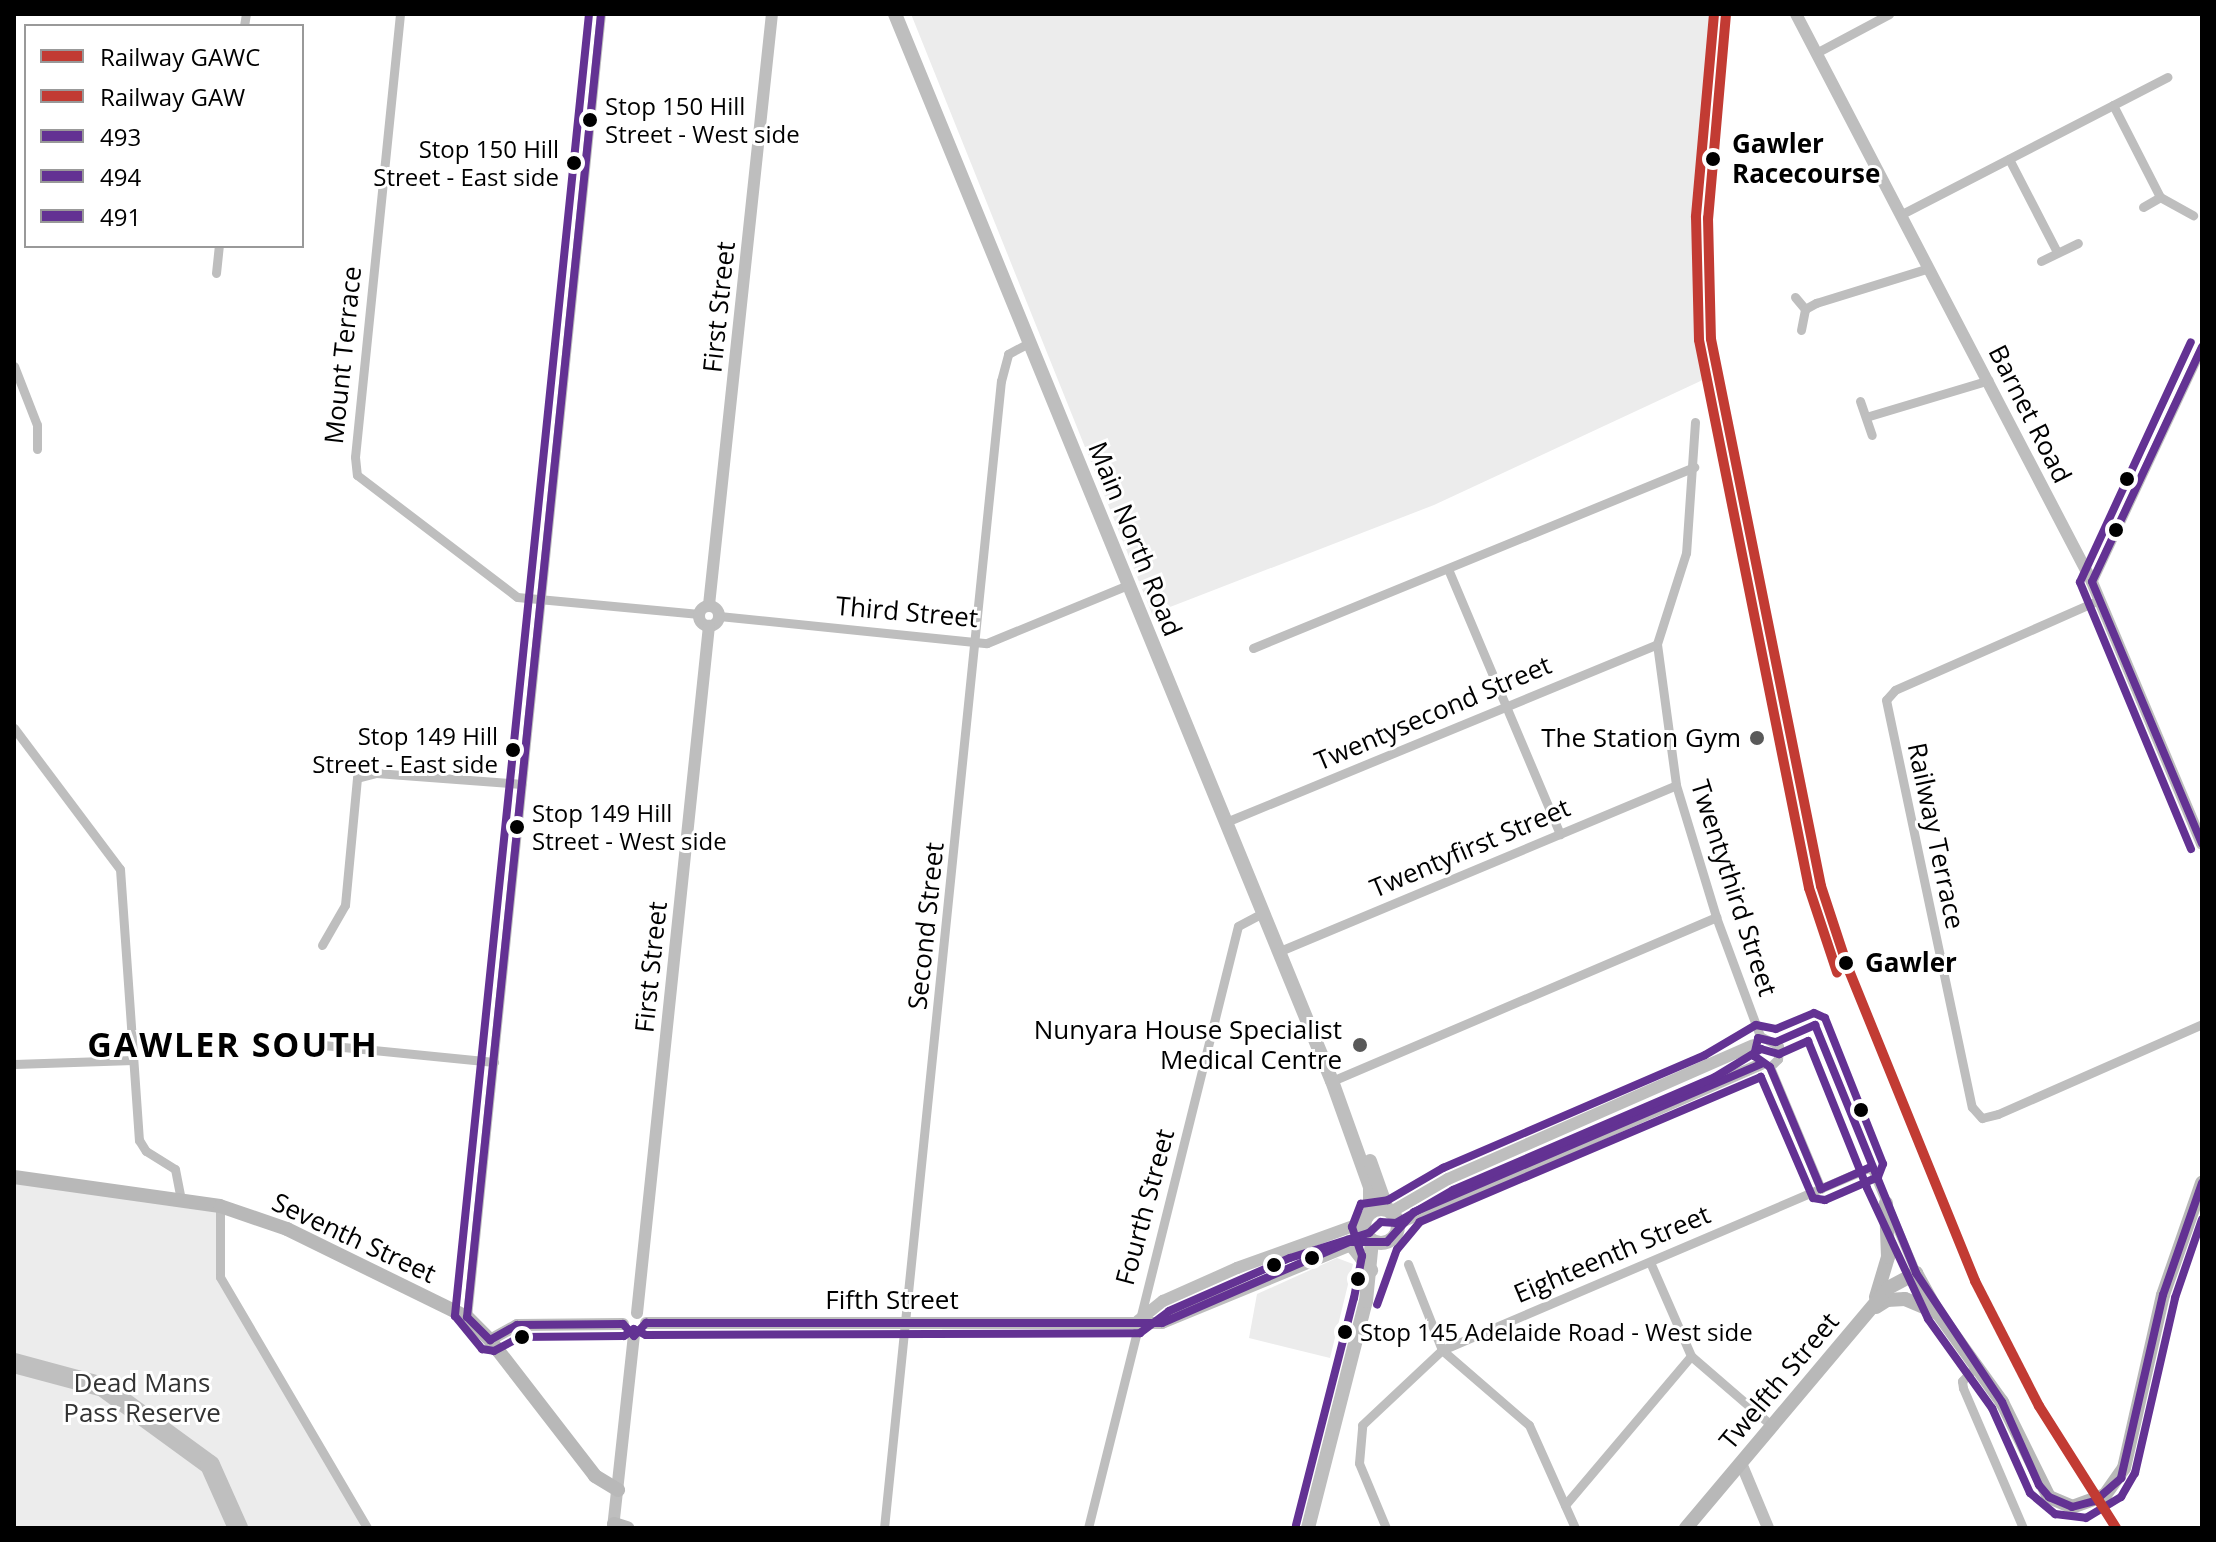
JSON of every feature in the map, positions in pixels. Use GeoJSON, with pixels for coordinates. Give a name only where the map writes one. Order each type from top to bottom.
{"type":"FeatureCollection","features":[{"type":"Feature","properties":{"kind":"main road","name":"Main North Road"},"geometry":{"type":"LineString","coordinates":[[895,14],[1332,1081]]}},
{"type":"Feature","properties":{"kind":"main road"},"geometry":{"type":"LineString","coordinates":[[1332,1081],[1392,1214],[1396,1235],[1376,1240]]}},
{"type":"Feature","properties":{"kind":"main road"},"geometry":{"type":"LineString","coordinates":[[1308,1528],[1366,1301],[1376,1240],[1367,1217],[1370,1187],[1332,1081]]}},
{"type":"Feature","properties":{"kind":"main road","name":"Seventh Street"},"geometry":{"type":"LineString","coordinates":[[14,1177],[220,1206],[287,1229],[467,1317],[490,1340],[595,1476],[618,1490]]}},
{"type":"Feature","properties":{"kind":"main road"},"geometry":{"type":"LineString","coordinates":[[1916,1273],[1938,1313],[2002,1402],[2039,1485],[2060,1503],[2085,1506],[2113,1488],[2128,1456],[2163,1295],[2202,1183]]}},
{"type":"Feature","properties":{"kind":"main road"},"geometry":{"type":"LineString","coordinates":[[1869,1312],[1886,1272],[1886,1203]]}},
{"type":"Feature","properties":{"kind":"main road"},"geometry":{"type":"LineString","coordinates":[[1367,1217],[1392,1214]]}},
{"type":"Feature","properties":{"kind":"main road"},"geometry":{"type":"LineString","coordinates":[[1366,1301],[1376,1240]]}},
{"type":"Feature","properties":{"kind":"main road"},"geometry":{"type":"LineString","coordinates":[[1349,1242],[1371,1270]]}},
{"type":"Feature","properties":{"kind":"main road","name":"Twelfth Street"},"geometry":{"type":"LineString","coordinates":[[1686,1528],[1888,1288],[1916,1273]]}},
{"type":"Feature","properties":{"kind":"main road"},"geometry":{"type":"LineString","coordinates":[[1869,1312],[1887,1300],[1905,1299],[1938,1313]]}},
{"type":"Feature","properties":{"kind":"street","name":"Mount Terrace"},"geometry":{"type":"LineString","coordinates":[[400,14],[356,472],[377,494],[517,597],[541,601]]}},
{"type":"Feature","properties":{"kind":"street"},"geometry":{"type":"LineString","coordinates":[[467,1317],[601,14]]}},
{"type":"Feature","properties":{"kind":"street","name":"First Street"},"geometry":{"type":"LineString","coordinates":[[709,605],[772,14]]}},
{"type":"Feature","properties":{"kind":"street","name":"Barnet Road"},"geometry":{"type":"LineString","coordinates":[[1796,14],[2092,582],[2202,844]]}},
{"type":"Feature","properties":{"kind":"street"},"geometry":{"type":"LineString","coordinates":[[1816,53],[1889,14]]}},
{"type":"Feature","properties":{"kind":"street"},"geometry":{"type":"LineString","coordinates":[[1900,215],[2167,77]]}},
{"type":"Feature","properties":{"kind":"street"},"geometry":{"type":"LineString","coordinates":[[2113,105],[2160,197],[2193,215]]}},
{"type":"Feature","properties":{"kind":"street"},"geometry":{"type":"LineString","coordinates":[[2009,159],[2057,252]]}},
{"type":"Feature","properties":{"kind":"street"},"geometry":{"type":"LineString","coordinates":[[2143,207],[2160,197]]}},
{"type":"Feature","properties":{"kind":"street"},"geometry":{"type":"LineString","coordinates":[[2041,261],[2078,243]]}},
{"type":"Feature","properties":{"kind":"street"},"geometry":{"type":"LineString","coordinates":[[216,273],[219,248]]}},
{"type":"Feature","properties":{"kind":"street"},"geometry":{"type":"LineString","coordinates":[[1805,309],[1929,268]]}},
{"type":"Feature","properties":{"kind":"street"},"geometry":{"type":"LineString","coordinates":[[1795,297],[1805,309]]}},
{"type":"Feature","properties":{"kind":"street"},"geometry":{"type":"LineString","coordinates":[[1801,330],[1805,309]]}},
{"type":"Feature","properties":{"kind":"street","name":"Second Street"},"geometry":{"type":"LineString","coordinates":[[884,1528],[978,642],[1003,364],[1008,354],[1029,343]]}},
{"type":"Feature","properties":{"kind":"street"},"geometry":{"type":"LineString","coordinates":[[2092,582],[2202,347]]}},
{"type":"Feature","properties":{"kind":"street"},"geometry":{"type":"LineString","coordinates":[[15,370],[37,425],[37,449]]}},
{"type":"Feature","properties":{"kind":"street"},"geometry":{"type":"LineString","coordinates":[[1866,417],[1989,380]]}},
{"type":"Feature","properties":{"kind":"street"},"geometry":{"type":"LineString","coordinates":[[1860,401],[1872,435]]}},
{"type":"Feature","properties":{"kind":"street","name":"Twentythird Street"},"geometry":{"type":"LineString","coordinates":[[1695,422],[1686,553],[1657,644],[1676,785],[1757,1041]]}},
{"type":"Feature","properties":{"kind":"street"},"geometry":{"type":"LineString","coordinates":[[1253,648],[1694,467]]}},
{"type":"Feature","properties":{"kind":"street"},"geometry":{"type":"LineString","coordinates":[[1448,569],[1560,834]]}},
{"type":"Feature","properties":{"kind":"street","name":"Third Street"},"geometry":{"type":"LineString","coordinates":[[719,616],[978,642],[1128,585]]}},
{"type":"Feature","properties":{"kind":"street","name":"Railway Terrace"},"geometry":{"type":"LineString","coordinates":[[2099,600],[1895,690],[1886,700],[1972,1107],[1982,1118],[2202,1024]]}},
{"type":"Feature","properties":{"kind":"street"},"geometry":{"type":"LineString","coordinates":[[541,601],[699,614],[709,626],[719,616],[709,605],[699,614]]}},
{"type":"Feature","properties":{"kind":"street","name":"First Street"},"geometry":{"type":"LineString","coordinates":[[637,1313],[709,626]]}},
{"type":"Feature","properties":{"kind":"street","name":"Twentysecond Street"},"geometry":{"type":"LineString","coordinates":[[1226,822],[1657,644]]}},
{"type":"Feature","properties":{"kind":"street"},"geometry":{"type":"LineString","coordinates":[[14,728],[120,869],[139,1140],[146,1151],[175,1169],[181,1200]]}},
{"type":"Feature","properties":{"kind":"street"},"geometry":{"type":"LineString","coordinates":[[322,945],[345,905],[357,778],[376,773],[522,784]]}},
{"type":"Feature","properties":{"kind":"street","name":"Twentyfirst Street"},"geometry":{"type":"LineString","coordinates":[[1280,951],[1676,785]]}},
{"type":"Feature","properties":{"kind":"street","name":"Fourth Street"},"geometry":{"type":"LineString","coordinates":[[1088,1528],[1238,926],[1264,912]]}},
{"type":"Feature","properties":{"kind":"street"},"geometry":{"type":"LineString","coordinates":[[1332,1081],[1716,917]]}},
{"type":"Feature","properties":{"kind":"street"},"geometry":{"type":"LineString","coordinates":[[1757,1041],[1765,1066],[1821,1189]]}},
{"type":"Feature","properties":{"kind":"street"},"geometry":{"type":"LineString","coordinates":[[1757,1041],[1779,1046],[1778,1059],[1765,1066],[1392,1214],[1448,1179],[1757,1041]]}},
{"type":"Feature","properties":{"kind":"street"},"geometry":{"type":"LineString","coordinates":[[323,1045],[494,1062]]}},
{"type":"Feature","properties":{"kind":"street"},"geometry":{"type":"LineString","coordinates":[[14,1064],[133,1060]]}},
{"type":"Feature","properties":{"kind":"street","name":"Eighteenth Street"},"geometry":{"type":"LineString","coordinates":[[1386,1528],[1359,1463],[1358,1440],[1378,1405],[1442,1350],[1871,1167],[1886,1203]]}},
{"type":"Feature","properties":{"kind":"street"},"geometry":{"type":"LineString","coordinates":[[1886,1203],[1916,1273]]}},
{"type":"Feature","properties":{"kind":"street"},"geometry":{"type":"LineString","coordinates":[[220,1206],[220,1277],[367,1528]]}},
{"type":"Feature","properties":{"kind":"street"},"geometry":{"type":"LineString","coordinates":[[1138,1321],[1163,1301],[1367,1217]]}},
{"type":"Feature","properties":{"kind":"street","name":"Fifth Street"},"geometry":{"type":"LineString","coordinates":[[646,1323],[1162,1323],[1349,1242],[1376,1240]]}},
{"type":"Feature","properties":{"kind":"street"},"geometry":{"type":"LineString","coordinates":[[1650,1262],[1691,1356],[1772,1426]]}},
{"type":"Feature","properties":{"kind":"street"},"geometry":{"type":"LineString","coordinates":[[1408,1264],[1442,1350],[1529,1425],[1575,1528]]}},
{"type":"Feature","properties":{"kind":"street"},"geometry":{"type":"LineString","coordinates":[[490,1340],[517,1325],[623,1324],[637,1313],[646,1323],[643,1332],[634,1336]]}},
{"type":"Feature","properties":{"kind":"street"},"geometry":{"type":"LineString","coordinates":[[618,1527],[618,1490],[634,1336],[623,1324]]}},
{"type":"Feature","properties":{"kind":"street"},"geometry":{"type":"LineString","coordinates":[[1565,1505],[1691,1356]]}},
{"type":"Feature","properties":{"kind":"street"},"geometry":{"type":"LineString","coordinates":[[1977,1365],[1962,1381],[1963,1388],[2023,1528]]}},
{"type":"Feature","properties":{"kind":"street"},"geometry":{"type":"LineString","coordinates":[[1741,1463],[1768,1528]]}},
{"type":"Feature","properties":{"kind":"green space"},"geometry":{"type":"Polygon","coordinates":[[[911,14],[1712,14],[1696,244],[1707,378],[1434,505],[1152,614],[911,14]]]}},
{"type":"Feature","properties":{"kind":"green space","name":"Dead Mans Pass Reserve"},"geometry":{"type":"Polygon","coordinates":[[[14,1177],[220,1206],[216,1266],[367,1528],[14,1528],[14,1177]]]}},
{"type":"Feature","properties":{"kind":"green space"},"geometry":{"type":"Polygon","coordinates":[[[1337,1258],[1353,1264],[1330,1358],[1249,1338],[1257,1294],[1337,1258]]]}},
{"type":"Feature","properties":{"kind":"waterway"},"geometry":{"type":"LineString","coordinates":[[14,1363],[103,1387],[210,1465],[238,1528]]}},
{"type":"Feature","properties":{"kind":"rail line","name":"GAW"},"geometry":{"type":"LineString","coordinates":[[1714,14],[1696,217],[1699,340],[1809,888],[1837,972]]}},
{"type":"Feature","properties":{"kind":"rail line","name":"GAWC"},"geometry":{"type":"LineString","coordinates":[[1726,14],[1708,218],[1711,339],[1821,886],[1848,968],[1975,1281],[2039,1406],[2116,1528]]}},
{"type":"Feature","properties":{"kind":"transit line","name":"494"},"geometry":{"type":"LineString","coordinates":[[589,14],[455,1316],[482,1349],[494,1351],[520,1337],[624,1336],[634,1329],[646,1335],[1140,1333],[1169,1311],[1290,1258],[1369,1233],[1381,1222],[1396,1223],[1453,1190],[1715,1077],[1761,1049],[1779,1054],[1808,1041],[1867,1188],[1928,1319],[1992,1408],[2030,1493],[2055,1514],[2086,1518],[2121,1497],[2135,1473],[2175,1298],[2202,1219]]}},
{"type":"Feature","properties":{"kind":"transit line","name":"493"},"geometry":{"type":"LineString","coordinates":[[601,14],[467,1317],[490,1340],[517,1325],[623,1324],[634,1336],[646,1323],[1162,1323],[1349,1242],[1387,1242],[1414,1212],[1761,1064]]}},
{"type":"Feature","properties":{"kind":"transit line","name":"494"},"geometry":{"type":"LineString","coordinates":[[2191,342],[2080,582],[2191,849]]}},
{"type":"Feature","properties":{"kind":"transit line","name":"493"},"geometry":{"type":"LineString","coordinates":[[2202,347],[2092,582],[2202,844]]}},
{"type":"Feature","properties":{"kind":"transit line","name":"491"},"geometry":{"type":"LineString","coordinates":[[1296,1525],[1354,1298],[1362,1256],[1352,1227],[1361,1204],[1388,1200],[1443,1168],[1705,1055],[1756,1025],[1776,1029],[1814,1013],[1825,1018],[1883,1164],[1878,1177],[1825,1200],[1813,1198],[1761,1077],[1420,1222],[1397,1249],[1377,1305]]}},
{"type":"Feature","properties":{"kind":"transit line","name":"493"},"geometry":{"type":"LineString","coordinates":[[1871,1167],[1821,1189],[1770,1067],[1754,1056],[1758,1038],[1776,1042],[1815,1025],[1916,1273],[2002,1402],[2039,1485],[2049,1497],[2072,1507],[2095,1501],[2121,1478],[2163,1295],[2202,1183]]}},
{"type":"Feature","properties":{"kind":"place","name":"Stop 150 Hill Street - West side"},"geometry":{"type":"Point","coordinates":[590,120]}},
{"type":"Feature","properties":{"kind":"place","name":"Gawler Racecourse"},"geometry":{"type":"Point","coordinates":[1713,159]}},
{"type":"Feature","properties":{"kind":"place","name":"Stop 150 Hill Street - East side"},"geometry":{"type":"Point","coordinates":[574,163]}},
{"type":"Feature","properties":{"kind":"place","name":"The Station Gym"},"geometry":{"type":"Point","coordinates":[1757,738]}},
{"type":"Feature","properties":{"kind":"place","name":"Stop 149 Hill Street - East side"},"geometry":{"type":"Point","coordinates":[513,750]}},
{"type":"Feature","properties":{"kind":"place","name":"Stop 149 Hill Street - West side"},"geometry":{"type":"Point","coordinates":[517,827]}},
{"type":"Feature","properties":{"kind":"place","name":"Gawler"},"geometry":{"type":"Point","coordinates":[1846,963]}},
{"type":"Feature","properties":{"kind":"place","name":"Nunyara House Specialist Medical Centre"},"geometry":{"type":"Point","coordinates":[1360,1045]}},
{"type":"Feature","properties":{"kind":"place","name":"Stop 145 Adelaide Road - West side"},"geometry":{"type":"Point","coordinates":[1345,1332]}},
{"type":"Feature","properties":{"kind":"district","name":"GAWLER SOUTH"},"geometry":{"type":"Point","coordinates":[233,1045]}}]}
